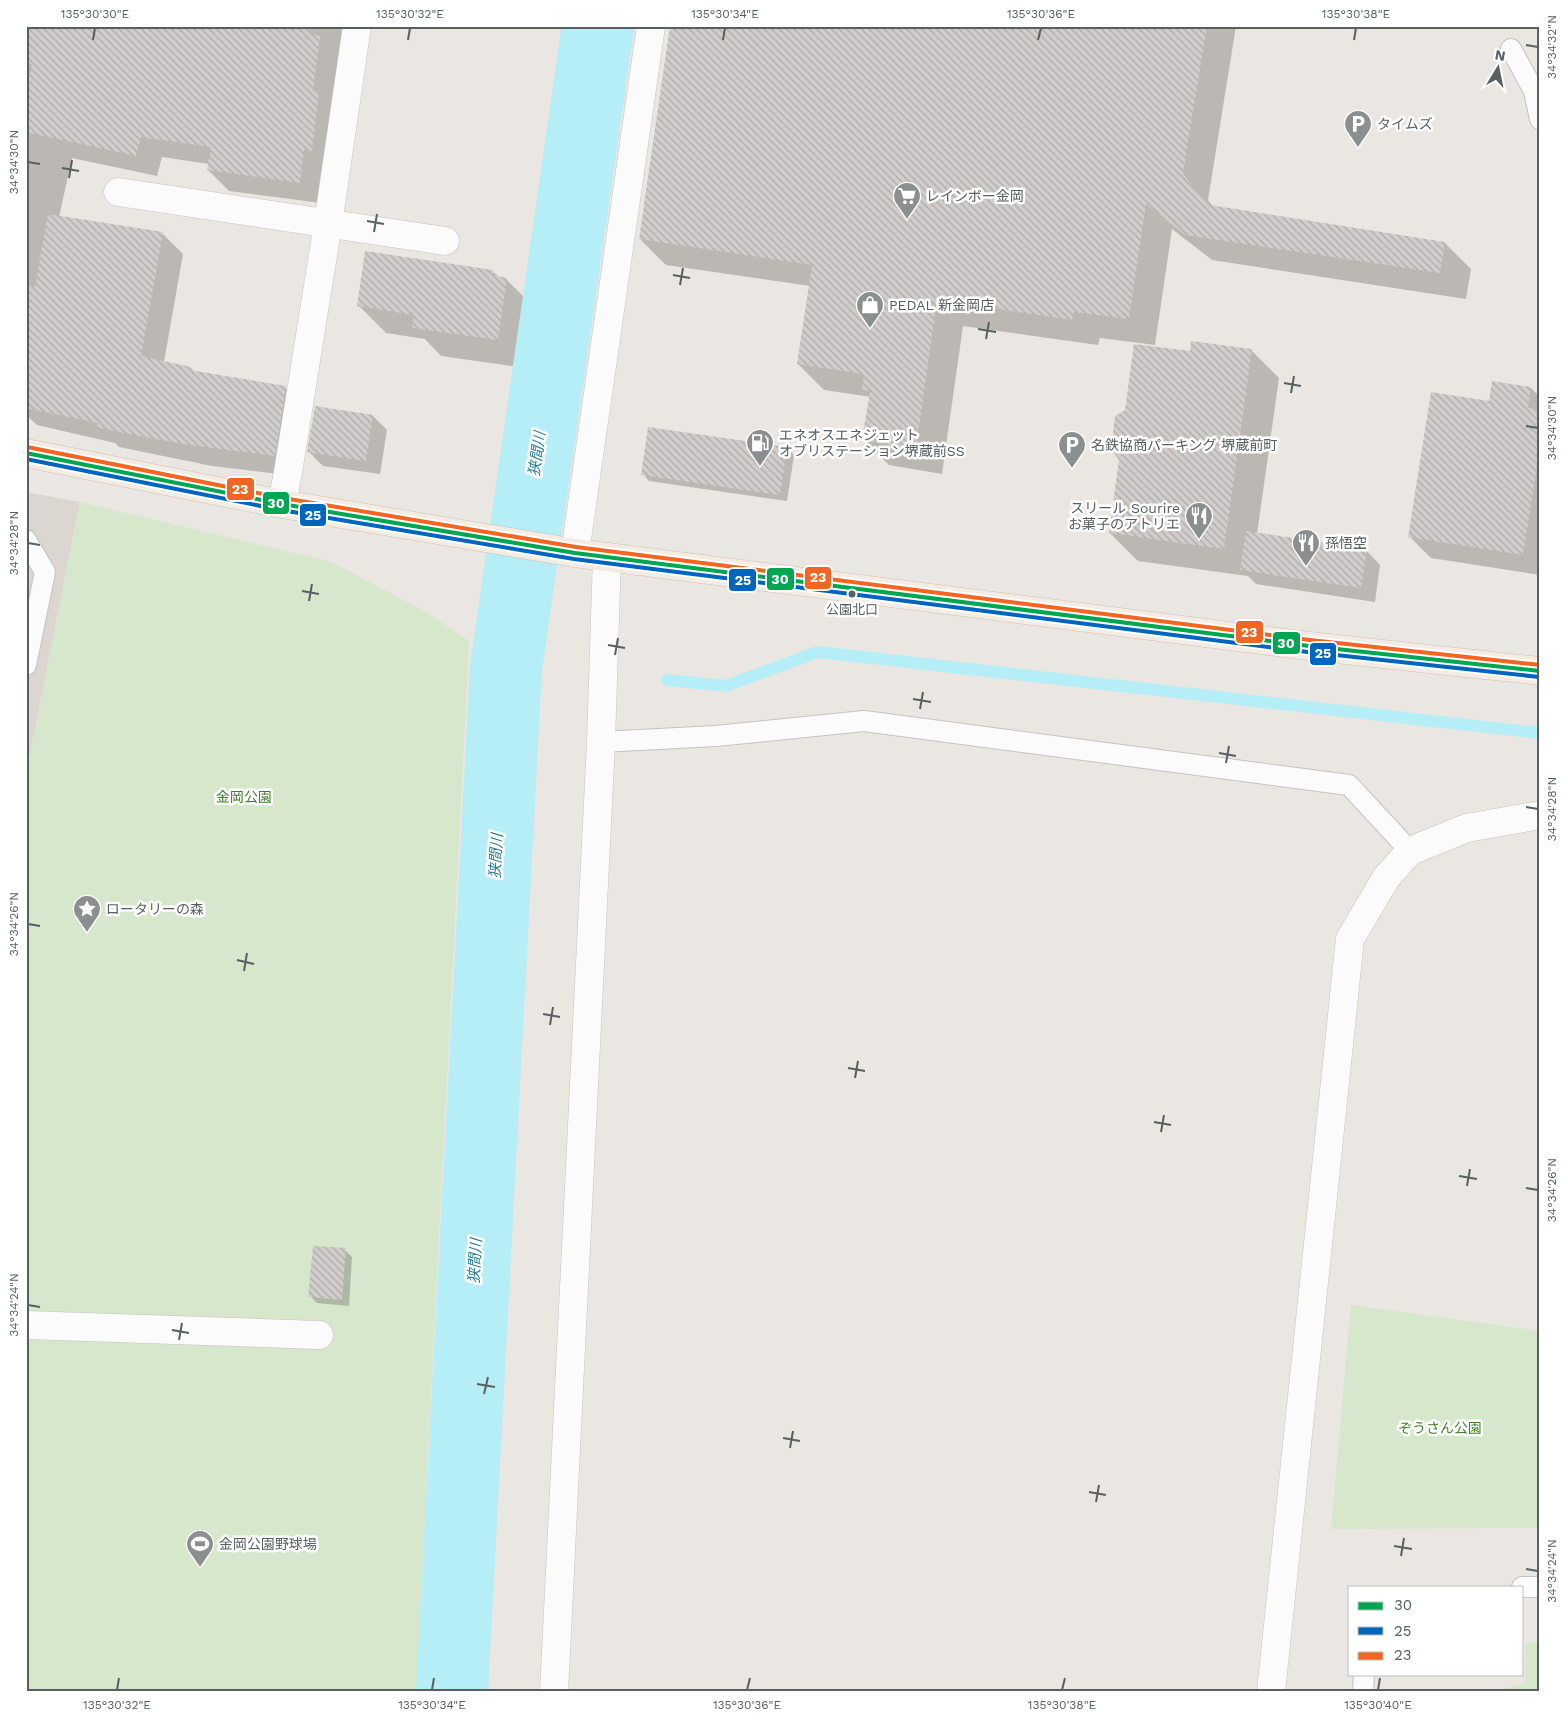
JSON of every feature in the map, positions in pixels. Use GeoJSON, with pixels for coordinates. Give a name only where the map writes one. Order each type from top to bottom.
{"type":"FeatureCollection","features":[{"type":"Feature","properties":{"kind":"main road"},"geometry":{"type":"LineString","coordinates":[[26,453],[282,504],[562,551],[1299,645],[1540,671]]}},
{"type":"Feature","properties":{"kind":"street"},"geometry":{"type":"LineString","coordinates":[[282,504],[328,224],[357,26]]}},
{"type":"Feature","properties":{"kind":"street"},"geometry":{"type":"LineString","coordinates":[[562,551],[651,26]]}},
{"type":"Feature","properties":{"kind":"street"},"geometry":{"type":"LineString","coordinates":[[118,192],[445,241]]}},
{"type":"Feature","properties":{"kind":"street"},"geometry":{"type":"LineString","coordinates":[[554,1692],[601,742],[607,557]]}},
{"type":"Feature","properties":{"kind":"street"},"geometry":{"type":"LineString","coordinates":[[1271,1692],[1350,938],[1386,878],[1410,851],[1467,828],[1540,815]]}},
{"type":"Feature","properties":{"kind":"street"},"geometry":{"type":"LineString","coordinates":[[26,1325],[319,1335]]}},
{"type":"Feature","properties":{"kind":"lane"},"geometry":{"type":"LineString","coordinates":[[1511,49],[1534,90],[1540,119]]}},
{"type":"Feature","properties":{"kind":"lane"},"geometry":{"type":"LineString","coordinates":[[26,665],[45,572],[28,547]]}},
{"type":"Feature","properties":{"kind":"lane"},"geometry":{"type":"LineString","coordinates":[[601,742],[716,736],[864,720],[1350,785],[1410,851]]}},
{"type":"Feature","properties":{"kind":"lane"},"geometry":{"type":"LineString","coordinates":[[1524,1588],[1540,1587]]}},
{"type":"Feature","properties":{"kind":"lane"},"geometry":{"type":"LineString","coordinates":[[1362,1692],[1364,1676]]}},
{"type":"Feature","properties":{"kind":"shaded area"},"geometry":{"type":"Polygon","coordinates":[[[26,492],[80,502],[26,774],[26,492]]]}},
{"type":"Feature","properties":{"kind":"green space","name":"金岡公園"},"geometry":{"type":"Polygon","coordinates":[[[80,502],[332,562],[426,612],[469,641],[416,1692],[26,1692],[26,774],[80,502]]]}},
{"type":"Feature","properties":{"kind":"green space","name":"ぞうさん公園"},"geometry":{"type":"Polygon","coordinates":[[[1351,1305],[1540,1331],[1540,1528],[1331,1529],[1351,1305]]]}},
{"type":"Feature","properties":{"kind":"green space"},"geometry":{"type":"Polygon","coordinates":[[[1526,1642],[1540,1643],[1540,1692],[1493,1692],[1525,1683],[1526,1642]]]}},
{"type":"Feature","properties":{"kind":"building"},"geometry":{"type":"Polygon","coordinates":[[[26,26],[311,26],[310,34],[320,36],[313,90],[319,91],[312,151],[304,150],[300,183],[207,170],[211,147],[141,137],[136,156],[26,132],[26,95],[32,64],[26,63],[26,26]]]}},
{"type":"Feature","properties":{"kind":"building","name":"レインボー金岡"},"geometry":{"type":"Polygon","coordinates":[[[670,26],[1207,26],[1183,173],[1195,190],[1210,205],[1445,242],[1440,273],[1185,235],[1146,204],[1129,319],[1074,312],[1072,320],[937,300],[916,449],[862,440],[870,391],[862,390],[864,374],[797,364],[812,265],[639,239],[670,26]]]}},
{"type":"Feature","properties":{"kind":"building"},"geometry":{"type":"Polygon","coordinates":[[[48,214],[163,232],[141,356],[191,367],[190,370],[286,386],[275,456],[139,436],[97,427],[98,423],[26,408],[26,285],[35,287],[48,214]]]}},
{"type":"Feature","properties":{"kind":"building"},"geometry":{"type":"Polygon","coordinates":[[[365,251],[493,270],[493,275],[507,278],[498,340],[412,328],[414,315],[357,306],[365,251]]]}},
{"type":"Feature","properties":{"kind":"building"},"geometry":{"type":"Polygon","coordinates":[[[1191,341],[1252,349],[1224,549],[1109,533],[1119,460],[1111,449],[1115,416],[1125,410],[1134,344],[1190,351],[1191,341]]]}},
{"type":"Feature","properties":{"kind":"building"},"geometry":{"type":"Polygon","coordinates":[[[1492,381],[1531,387],[1528,408],[1540,410],[1540,447],[1523,555],[1408,537],[1431,392],[1489,401],[1492,381]]]}},
{"type":"Feature","properties":{"kind":"building"},"geometry":{"type":"Polygon","coordinates":[[[315,406],[373,415],[366,461],[307,452],[315,406]]]}},
{"type":"Feature","properties":{"kind":"building"},"geometry":{"type":"Polygon","coordinates":[[[648,427],[787,447],[780,495],[641,475],[648,427]]]}},
{"type":"Feature","properties":{"kind":"building"},"geometry":{"type":"Polygon","coordinates":[[[1246,531],[1367,549],[1361,588],[1240,570],[1246,531]]]}},
{"type":"Feature","properties":{"kind":"building"},"geometry":{"type":"Polygon","coordinates":[[[313,1246],[346,1248],[342,1300],[308,1297],[313,1246]]]}},
{"type":"Feature","properties":{"kind":"waterway","name":"狭間川"},"geometry":{"type":"LineString","coordinates":[[452,1692],[506,668],[598,26]]}},
{"type":"Feature","properties":{"kind":"waterway"},"geometry":{"type":"LineString","coordinates":[[667,680],[726,686],[818,652],[1540,733]]}},
{"type":"Feature","properties":{"kind":"transit line","name":"23"},"geometry":{"type":"LineString","coordinates":[[27,447],[283,498],[576,547],[1310,640],[1540,665]]}},
{"type":"Feature","properties":{"kind":"transit line","name":"30"},"geometry":{"type":"LineString","coordinates":[[26,453],[282,504],[575,553],[1309,646],[1540,671]]}},
{"type":"Feature","properties":{"kind":"transit line","name":"25"},"geometry":{"type":"LineString","coordinates":[[26,459],[281,510],[574,559],[1308,652],[1539,677]]}},
{"type":"Feature","properties":{"kind":"place","name":"タイムズ"},"geometry":{"type":"Point","coordinates":[1358,148]}},
{"type":"Feature","properties":{"kind":"place","name":"レインボー金岡"},"geometry":{"type":"Point","coordinates":[907,220]}},
{"type":"Feature","properties":{"kind":"place","name":"PEDAL 新金岡店"},"geometry":{"type":"Point","coordinates":[870,329]}},
{"type":"Feature","properties":{"kind":"place","name":"エネオスエネジェット オブリステーション堺蔵前SS"},"geometry":{"type":"Point","coordinates":[760,467]}},
{"type":"Feature","properties":{"kind":"place","name":"名鉄協商パーキング 堺蔵前町"},"geometry":{"type":"Point","coordinates":[1072,469]}},
{"type":"Feature","properties":{"kind":"place","name":"スリール Sourire お菓子のアトリエ"},"geometry":{"type":"Point","coordinates":[1199,540]}},
{"type":"Feature","properties":{"kind":"place","name":"孫悟空"},"geometry":{"type":"Point","coordinates":[1306,567]}},
{"type":"Feature","properties":{"kind":"place","name":"公園北口"},"geometry":{"type":"Point","coordinates":[852,594]}},
{"type":"Feature","properties":{"kind":"place","name":"ロータリーの森"},"geometry":{"type":"Point","coordinates":[87,933]}},
{"type":"Feature","properties":{"kind":"place","name":"金岡公園野球場"},"geometry":{"type":"Point","coordinates":[200,1568]}}]}
